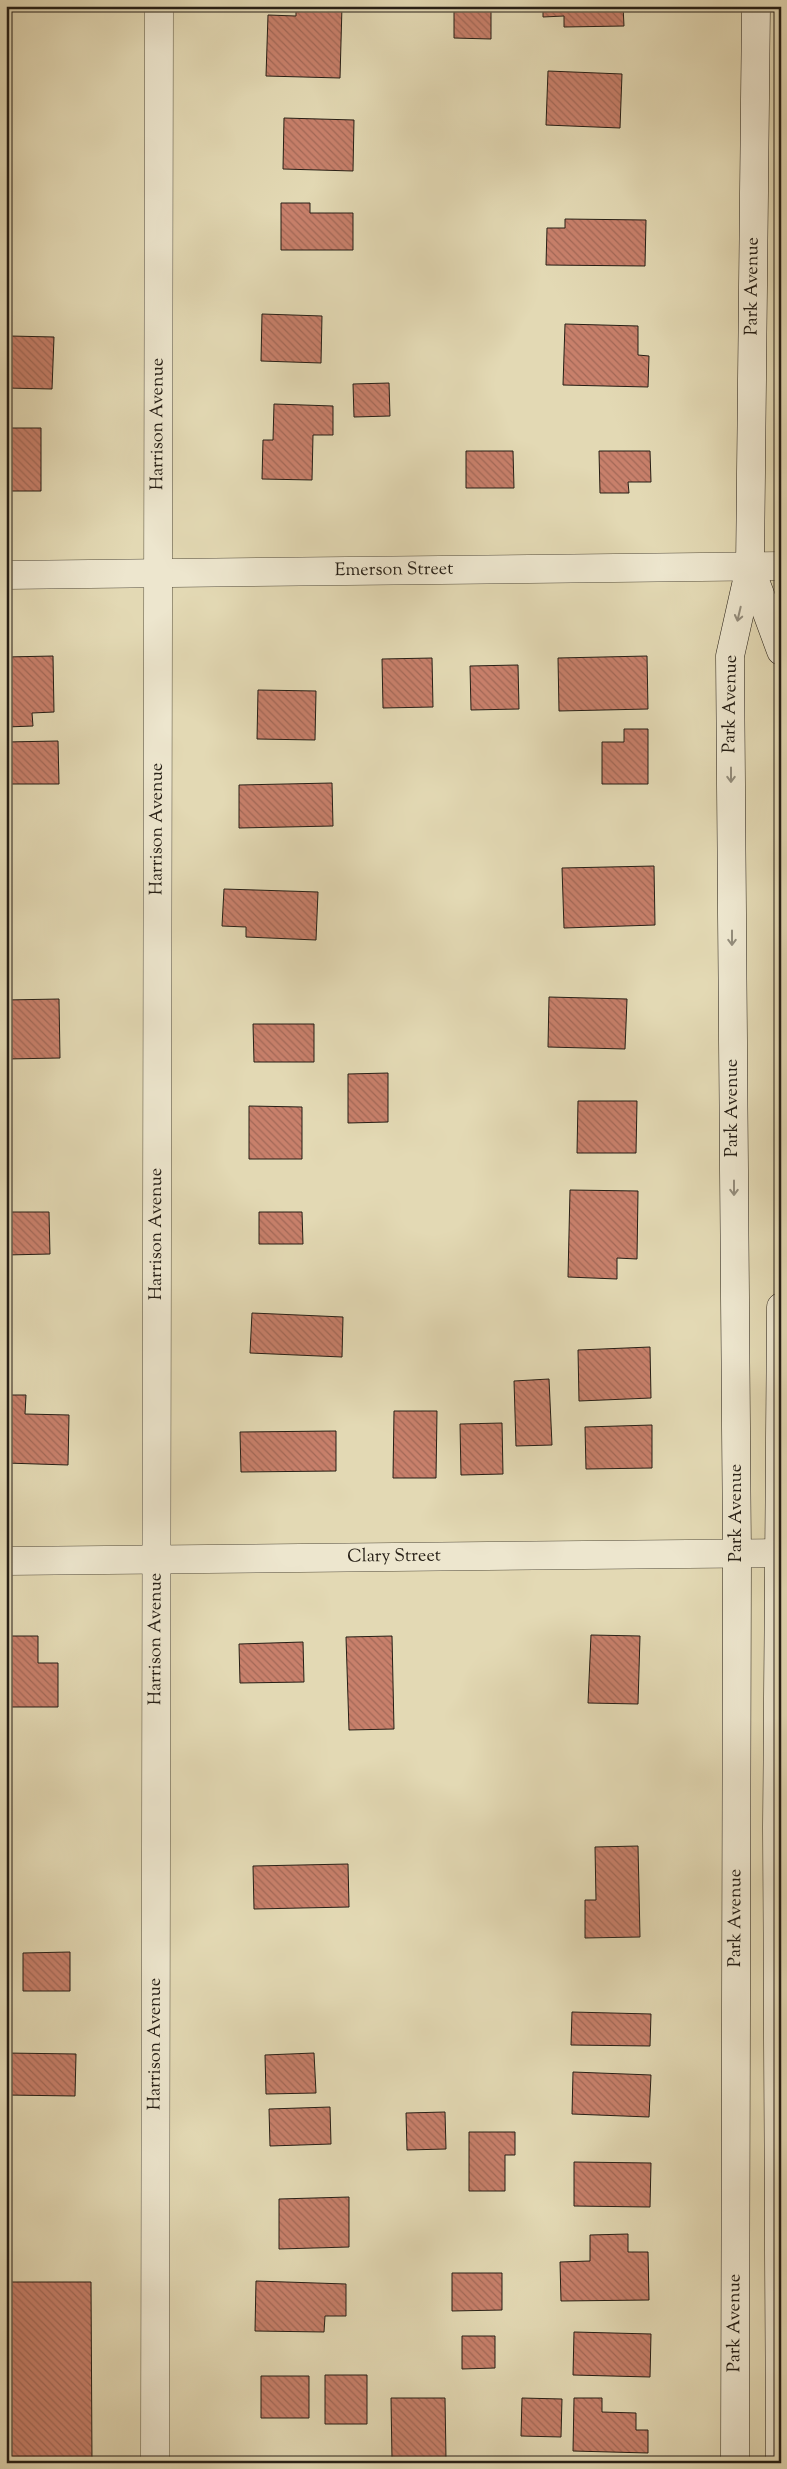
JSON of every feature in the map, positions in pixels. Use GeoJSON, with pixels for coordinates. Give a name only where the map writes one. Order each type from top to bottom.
{"type":"FeatureCollection","features":[{"type":"Feature","properties":{"kind":"street","name":"Harrison Avenue"},"geometry":{"type":"LineString","coordinates":[[155,2463],[159,6]]}},
{"type":"Feature","properties":{"kind":"street","name":"Park Avenue"},"geometry":{"type":"LineString","coordinates":[[735,2463],[737,1554],[730,656],[750,566],[756,6]]}},
{"type":"Feature","properties":{"kind":"street","name":"Park Avenue"},"geometry":{"type":"LineString","coordinates":[[750,566],[781,652]]}},
{"type":"Feature","properties":{"kind":"street","name":"Emerson Street"},"geometry":{"type":"LineString","coordinates":[[6,575],[781,566]]}},
{"type":"Feature","properties":{"kind":"street"},"geometry":{"type":"LineString","coordinates":[[780,2463],[777,1858],[781,1307]]}},
{"type":"Feature","properties":{"kind":"street","name":"Clary Street"},"geometry":{"type":"LineString","coordinates":[[6,1561],[779,1554]]}},
{"type":"Feature","properties":{"kind":"building"},"geometry":{"type":"Polygon","coordinates":[[[296,6],[342,6],[340,78],[266,76],[268,15],[296,16],[296,6]]]}},
{"type":"Feature","properties":{"kind":"building"},"geometry":{"type":"Polygon","coordinates":[[[454,6],[491,6],[491,39],[454,38],[454,6]]]}},
{"type":"Feature","properties":{"kind":"building"},"geometry":{"type":"Polygon","coordinates":[[[543,6],[623,6],[624,26],[564,27],[564,16],[543,17],[543,6]]]}},
{"type":"Feature","properties":{"kind":"building"},"geometry":{"type":"Polygon","coordinates":[[[548,71],[622,74],[620,128],[546,125],[548,71]]]}},
{"type":"Feature","properties":{"kind":"building"},"geometry":{"type":"Polygon","coordinates":[[[284,118],[354,120],[353,171],[283,169],[284,118]]]}},
{"type":"Feature","properties":{"kind":"building"},"geometry":{"type":"Polygon","coordinates":[[[281,203],[310,203],[310,213],[353,213],[353,250],[281,250],[281,203]]]}},
{"type":"Feature","properties":{"kind":"building"},"geometry":{"type":"Polygon","coordinates":[[[565,219],[646,220],[645,266],[546,265],[547,228],[565,228],[565,219]]]}},
{"type":"Feature","properties":{"kind":"building"},"geometry":{"type":"Polygon","coordinates":[[[262,314],[322,316],[321,363],[261,361],[262,314]]]}},
{"type":"Feature","properties":{"kind":"building"},"geometry":{"type":"Polygon","coordinates":[[[565,324],[638,326],[638,355],[649,356],[648,387],[563,385],[565,324]]]}},
{"type":"Feature","properties":{"kind":"building"},"geometry":{"type":"Polygon","coordinates":[[[10,336],[54,337],[52,389],[6,388],[6,356],[9,356],[10,336]]]}},
{"type":"Feature","properties":{"kind":"building"},"geometry":{"type":"Polygon","coordinates":[[[389,383],[390,416],[354,417],[353,384],[389,383]]]}},
{"type":"Feature","properties":{"kind":"building"},"geometry":{"type":"Polygon","coordinates":[[[274,404],[333,406],[333,435],[313,435],[312,480],[262,479],[263,440],[273,440],[274,404]]]}},
{"type":"Feature","properties":{"kind":"building"},"geometry":{"type":"Polygon","coordinates":[[[6,428],[41,428],[41,491],[6,491],[6,428]]]}},
{"type":"Feature","properties":{"kind":"building"},"geometry":{"type":"Polygon","coordinates":[[[466,451],[513,451],[514,488],[466,488],[466,451]]]}},
{"type":"Feature","properties":{"kind":"building"},"geometry":{"type":"Polygon","coordinates":[[[599,451],[650,451],[651,482],[628,482],[629,493],[600,493],[599,451]]]}},
{"type":"Feature","properties":{"kind":"building"},"geometry":{"type":"Polygon","coordinates":[[[53,656],[54,712],[32,713],[33,726],[6,727],[6,657],[53,656]]]}},
{"type":"Feature","properties":{"kind":"building"},"geometry":{"type":"Polygon","coordinates":[[[647,656],[648,709],[559,711],[558,658],[647,656]]]}},
{"type":"Feature","properties":{"kind":"building"},"geometry":{"type":"Polygon","coordinates":[[[432,658],[433,707],[383,708],[382,659],[432,658]]]}},
{"type":"Feature","properties":{"kind":"building"},"geometry":{"type":"Polygon","coordinates":[[[518,665],[519,709],[471,710],[470,666],[518,665]]]}},
{"type":"Feature","properties":{"kind":"building"},"geometry":{"type":"Polygon","coordinates":[[[258,690],[316,691],[315,740],[257,739],[258,690]]]}},
{"type":"Feature","properties":{"kind":"building"},"geometry":{"type":"Polygon","coordinates":[[[624,729],[648,729],[648,784],[602,784],[602,742],[624,742],[624,729]]]}},
{"type":"Feature","properties":{"kind":"building"},"geometry":{"type":"Polygon","coordinates":[[[58,741],[59,784],[6,784],[6,742],[58,741]]]}},
{"type":"Feature","properties":{"kind":"building"},"geometry":{"type":"Polygon","coordinates":[[[332,783],[333,826],[239,828],[239,785],[332,783]]]}},
{"type":"Feature","properties":{"kind":"building"},"geometry":{"type":"Polygon","coordinates":[[[654,866],[655,925],[564,928],[562,868],[654,866]]]}},
{"type":"Feature","properties":{"kind":"building"},"geometry":{"type":"Polygon","coordinates":[[[224,889],[318,892],[316,940],[246,937],[246,927],[222,926],[224,889]]]}},
{"type":"Feature","properties":{"kind":"building"},"geometry":{"type":"Polygon","coordinates":[[[549,997],[627,999],[625,1049],[548,1047],[549,997]]]}},
{"type":"Feature","properties":{"kind":"building"},"geometry":{"type":"Polygon","coordinates":[[[59,999],[60,1058],[6,1059],[6,1000],[59,999]]]}},
{"type":"Feature","properties":{"kind":"building"},"geometry":{"type":"Polygon","coordinates":[[[253,1024],[314,1024],[314,1062],[254,1062],[253,1024]]]}},
{"type":"Feature","properties":{"kind":"building"},"geometry":{"type":"Polygon","coordinates":[[[388,1073],[388,1122],[348,1123],[348,1074],[388,1073]]]}},
{"type":"Feature","properties":{"kind":"building"},"geometry":{"type":"Polygon","coordinates":[[[578,1101],[637,1101],[636,1153],[577,1153],[578,1101]]]}},
{"type":"Feature","properties":{"kind":"building"},"geometry":{"type":"Polygon","coordinates":[[[249,1106],[302,1107],[302,1159],[249,1159],[249,1106]]]}},
{"type":"Feature","properties":{"kind":"building"},"geometry":{"type":"Polygon","coordinates":[[[570,1190],[638,1191],[637,1259],[617,1258],[617,1279],[568,1277],[570,1190]]]}},
{"type":"Feature","properties":{"kind":"building"},"geometry":{"type":"Polygon","coordinates":[[[6,1212],[49,1212],[50,1254],[6,1255],[6,1212]]]}},
{"type":"Feature","properties":{"kind":"building"},"geometry":{"type":"Polygon","coordinates":[[[259,1212],[302,1212],[303,1244],[259,1244],[259,1212]]]}},
{"type":"Feature","properties":{"kind":"building"},"geometry":{"type":"Polygon","coordinates":[[[252,1313],[343,1317],[342,1357],[250,1353],[252,1313]]]}},
{"type":"Feature","properties":{"kind":"building"},"geometry":{"type":"Polygon","coordinates":[[[650,1347],[651,1398],[579,1401],[578,1350],[650,1347]]]}},
{"type":"Feature","properties":{"kind":"building"},"geometry":{"type":"Polygon","coordinates":[[[549,1379],[552,1445],[516,1446],[514,1381],[549,1379]]]}},
{"type":"Feature","properties":{"kind":"building"},"geometry":{"type":"Polygon","coordinates":[[[6,1395],[26,1395],[25,1414],[69,1415],[68,1465],[6,1463],[6,1395]]]}},
{"type":"Feature","properties":{"kind":"building"},"geometry":{"type":"Polygon","coordinates":[[[394,1411],[437,1411],[436,1478],[393,1478],[394,1411]]]}},
{"type":"Feature","properties":{"kind":"building"},"geometry":{"type":"Polygon","coordinates":[[[502,1423],[503,1474],[461,1475],[460,1424],[502,1423]]]}},
{"type":"Feature","properties":{"kind":"building"},"geometry":{"type":"Polygon","coordinates":[[[652,1425],[652,1468],[586,1469],[585,1427],[652,1425]]]}},
{"type":"Feature","properties":{"kind":"building"},"geometry":{"type":"Polygon","coordinates":[[[336,1431],[336,1471],[241,1472],[240,1432],[336,1431]]]}},
{"type":"Feature","properties":{"kind":"building"},"geometry":{"type":"Polygon","coordinates":[[[591,1635],[640,1636],[638,1704],[588,1703],[591,1635]]]}},
{"type":"Feature","properties":{"kind":"building"},"geometry":{"type":"Polygon","coordinates":[[[6,1636],[38,1636],[38,1663],[58,1663],[58,1707],[6,1707],[6,1636]]]}},
{"type":"Feature","properties":{"kind":"building"},"geometry":{"type":"Polygon","coordinates":[[[392,1636],[394,1729],[349,1730],[346,1637],[392,1636]]]}},
{"type":"Feature","properties":{"kind":"building"},"geometry":{"type":"Polygon","coordinates":[[[303,1642],[304,1682],[240,1683],[239,1644],[303,1642]]]}},
{"type":"Feature","properties":{"kind":"building"},"geometry":{"type":"Polygon","coordinates":[[[638,1846],[640,1937],[585,1938],[585,1900],[596,1900],[595,1847],[638,1846]]]}},
{"type":"Feature","properties":{"kind":"building"},"geometry":{"type":"Polygon","coordinates":[[[348,1864],[349,1907],[254,1909],[253,1866],[348,1864]]]}},
{"type":"Feature","properties":{"kind":"building"},"geometry":{"type":"Polygon","coordinates":[[[70,1952],[70,1991],[23,1991],[23,1953],[70,1952]]]}},
{"type":"Feature","properties":{"kind":"building"},"geometry":{"type":"Polygon","coordinates":[[[572,2012],[651,2014],[650,2046],[571,2045],[572,2012]]]}},
{"type":"Feature","properties":{"kind":"building"},"geometry":{"type":"Polygon","coordinates":[[[6,2053],[76,2054],[75,2096],[6,2095],[6,2053]]]}},
{"type":"Feature","properties":{"kind":"building"},"geometry":{"type":"Polygon","coordinates":[[[314,2053],[316,2093],[266,2094],[265,2055],[314,2053]]]}},
{"type":"Feature","properties":{"kind":"building"},"geometry":{"type":"Polygon","coordinates":[[[573,2072],[651,2075],[649,2117],[572,2114],[573,2072]]]}},
{"type":"Feature","properties":{"kind":"building"},"geometry":{"type":"Polygon","coordinates":[[[330,2107],[331,2144],[270,2146],[269,2109],[330,2107]]]}},
{"type":"Feature","properties":{"kind":"building"},"geometry":{"type":"Polygon","coordinates":[[[445,2112],[446,2149],[407,2150],[406,2113],[445,2112]]]}},
{"type":"Feature","properties":{"kind":"building"},"geometry":{"type":"Polygon","coordinates":[[[469,2132],[515,2132],[515,2155],[505,2155],[505,2191],[469,2191],[469,2132]]]}},
{"type":"Feature","properties":{"kind":"building"},"geometry":{"type":"Polygon","coordinates":[[[574,2162],[651,2163],[650,2207],[574,2206],[574,2162]]]}},
{"type":"Feature","properties":{"kind":"building"},"geometry":{"type":"Polygon","coordinates":[[[349,2197],[349,2247],[279,2249],[279,2199],[349,2197]]]}},
{"type":"Feature","properties":{"kind":"building"},"geometry":{"type":"Polygon","coordinates":[[[628,2234],[628,2252],[648,2252],[649,2300],[561,2301],[560,2262],[590,2261],[590,2235],[628,2234]]]}},
{"type":"Feature","properties":{"kind":"building"},"geometry":{"type":"Polygon","coordinates":[[[452,2273],[502,2273],[502,2310],[452,2311],[452,2273]]]}},
{"type":"Feature","properties":{"kind":"building"},"geometry":{"type":"Polygon","coordinates":[[[256,2281],[346,2284],[346,2316],[325,2316],[324,2332],[255,2331],[256,2281]]]}},
{"type":"Feature","properties":{"kind":"building"},"geometry":{"type":"Polygon","coordinates":[[[6,2282],[91,2282],[92,2463],[6,2463],[6,2282]]]}},
{"type":"Feature","properties":{"kind":"building"},"geometry":{"type":"Polygon","coordinates":[[[574,2332],[651,2334],[650,2377],[573,2375],[574,2332]]]}},
{"type":"Feature","properties":{"kind":"building"},"geometry":{"type":"Polygon","coordinates":[[[462,2336],[495,2336],[495,2368],[462,2369],[462,2336]]]}},
{"type":"Feature","properties":{"kind":"building"},"geometry":{"type":"Polygon","coordinates":[[[325,2375],[367,2375],[367,2424],[325,2424],[325,2375]]]}},
{"type":"Feature","properties":{"kind":"building"},"geometry":{"type":"Polygon","coordinates":[[[261,2376],[309,2376],[309,2418],[261,2418],[261,2376]]]}},
{"type":"Feature","properties":{"kind":"building"},"geometry":{"type":"Polygon","coordinates":[[[391,2398],[445,2398],[446,2459],[392,2460],[391,2398]]]}},
{"type":"Feature","properties":{"kind":"building"},"geometry":{"type":"Polygon","coordinates":[[[522,2398],[562,2399],[561,2437],[521,2436],[522,2398]]]}},
{"type":"Feature","properties":{"kind":"building"},"geometry":{"type":"Polygon","coordinates":[[[574,2398],[602,2398],[602,2412],[636,2413],[636,2430],[648,2430],[648,2453],[573,2451],[574,2398]]]}}]}
